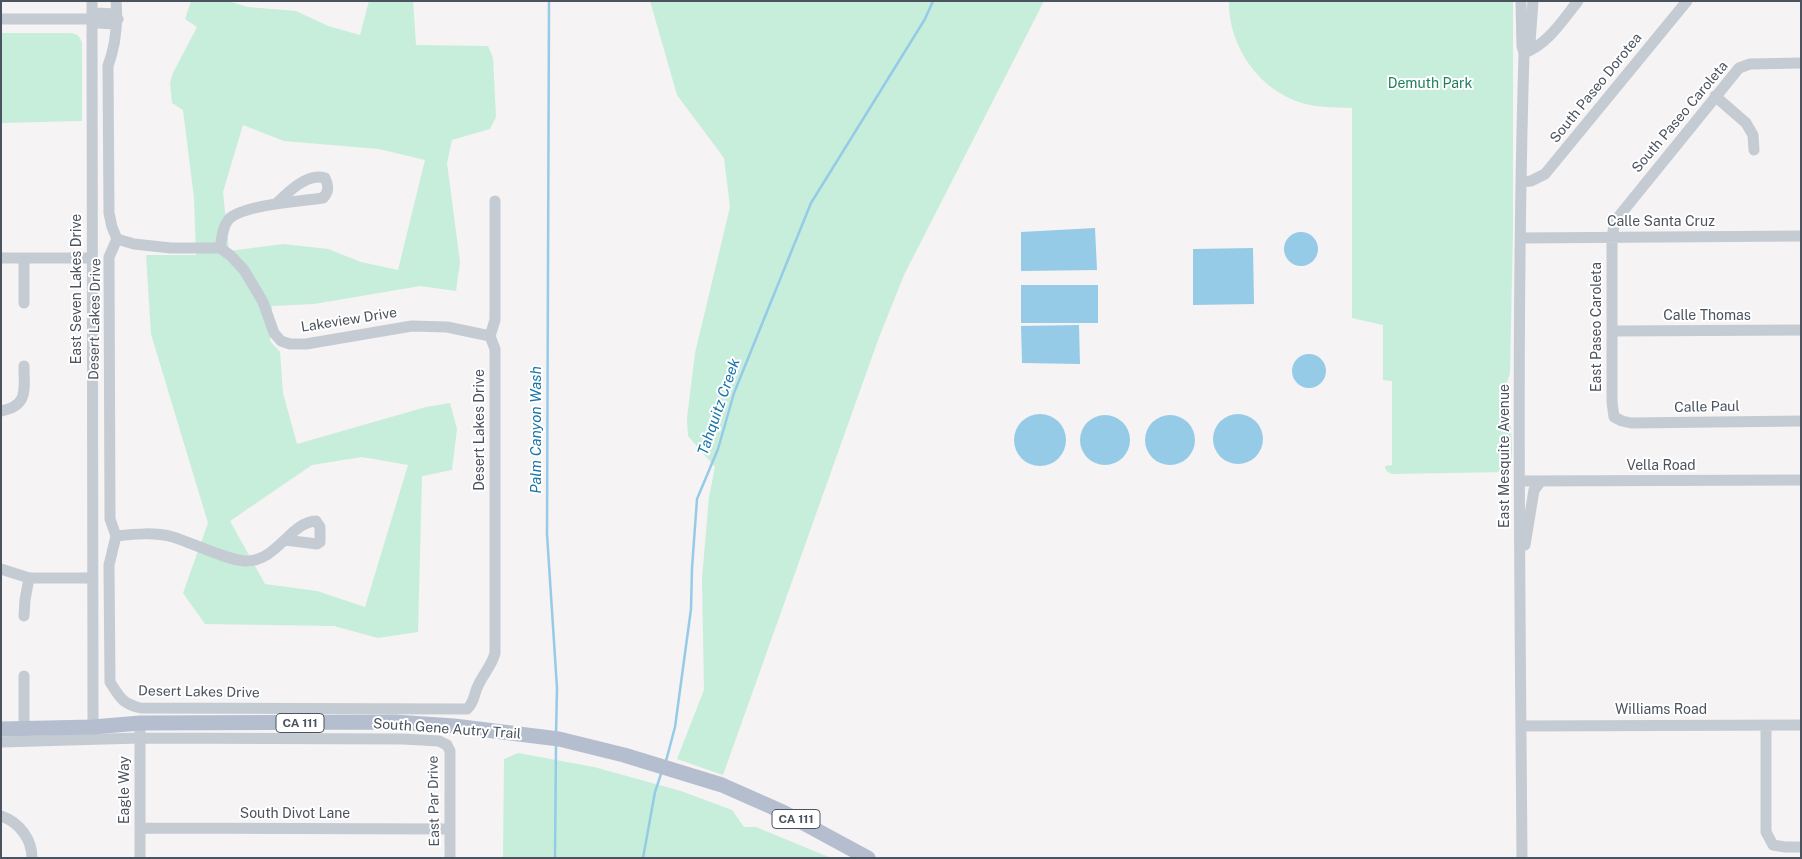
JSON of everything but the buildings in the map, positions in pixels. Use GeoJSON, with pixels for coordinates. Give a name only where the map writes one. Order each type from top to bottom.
{"type":"FeatureCollection","features":[{"type":"Feature","properties":{"kind":"main road","name":"South Gene Autry Trail"},"geometry":{"type":"LineString","coordinates":[[1,729],[93,727],[140,731],[396,722],[507,732],[588,745],[654,763],[722,786],[783,812],[868,858]]}},
{"type":"Feature","properties":{"kind":"street","name":"East Seven Lakes Drive"},"geometry":{"type":"LineString","coordinates":[[92,1],[95,21],[92,258],[93,727]]}},
{"type":"Feature","properties":{"kind":"street"},"geometry":{"type":"LineString","coordinates":[[116,1],[114,49],[108,66],[110,213],[112,227],[117,239],[134,244],[171,248],[220,248],[223,230],[230,219],[244,212],[276,204]]}},
{"type":"Feature","properties":{"kind":"street","name":"East Mesquite Avenue"},"geometry":{"type":"LineString","coordinates":[[1521,1],[1522,46],[1524,53],[1521,182],[1520,481],[1522,858]]}},
{"type":"Feature","properties":{"kind":"street","name":"East Mesquite Avenue"},"geometry":{"type":"LineString","coordinates":[[1524,53],[1530,43],[1533,1]]}},
{"type":"Feature","properties":{"kind":"street"},"geometry":{"type":"LineString","coordinates":[[1524,53],[1534,50],[1546,41],[1578,1]]}},
{"type":"Feature","properties":{"kind":"street","name":"South Paseo Dorotea"},"geometry":{"type":"LineString","coordinates":[[1521,182],[1531,182],[1545,174],[1687,1]]}},
{"type":"Feature","properties":{"kind":"street"},"geometry":{"type":"LineString","coordinates":[[1,19],[95,21],[97,13],[115,14],[116,21]]}},
{"type":"Feature","properties":{"kind":"street","name":"South Paseo Caroleta"},"geometry":{"type":"LineString","coordinates":[[1612,237],[1615,221],[1739,68],[1750,64],[1801,63]]}},
{"type":"Feature","properties":{"kind":"street"},"geometry":{"type":"LineString","coordinates":[[1715,96],[1746,122],[1753,135],[1754,150]]}},
{"type":"Feature","properties":{"kind":"street","name":"Desert Lakes Drive"},"geometry":{"type":"LineString","coordinates":[[117,239],[109,257],[110,518],[116,536],[110,565],[110,682],[117,693],[129,705],[141,708],[468,709],[472,706],[477,687],[493,663],[496,653],[495,349],[490,336],[495,320],[495,201]]}},
{"type":"Feature","properties":{"kind":"street","name":"Calle Santa Cruz"},"geometry":{"type":"LineString","coordinates":[[1521,238],[1801,236]]}},
{"type":"Feature","properties":{"kind":"street","name":"East Paseo Caroleta"},"geometry":{"type":"LineString","coordinates":[[1612,237],[1612,402],[1614,417]]}},
{"type":"Feature","properties":{"kind":"street","name":"Lakeview Drive"},"geometry":{"type":"LineString","coordinates":[[220,248],[231,256],[244,270],[263,302],[274,333],[281,341],[290,344],[306,344],[412,326],[447,327],[490,336]]}},
{"type":"Feature","properties":{"kind":"street"},"geometry":{"type":"LineString","coordinates":[[1,258],[92,258]]}},
{"type":"Feature","properties":{"kind":"street"},"geometry":{"type":"LineString","coordinates":[[24,258],[24,303]]}},
{"type":"Feature","properties":{"kind":"street","name":"Calle Thomas"},"geometry":{"type":"LineString","coordinates":[[1613,331],[1801,330]]}},
{"type":"Feature","properties":{"kind":"street"},"geometry":{"type":"LineString","coordinates":[[1,411],[18,405],[24,396],[24,366]]}},
{"type":"Feature","properties":{"kind":"street","name":"Calle Paul"},"geometry":{"type":"LineString","coordinates":[[1614,417],[1631,423],[1801,421]]}},
{"type":"Feature","properties":{"kind":"street","name":"Vella Road"},"geometry":{"type":"LineString","coordinates":[[1520,481],[1801,480]]}},
{"type":"Feature","properties":{"kind":"street"},"geometry":{"type":"LineString","coordinates":[[1521,561],[1528,538],[1534,490],[1541,481]]}},
{"type":"Feature","properties":{"kind":"street"},"geometry":{"type":"LineString","coordinates":[[116,536],[154,534],[171,537],[244,561],[258,559],[275,550],[285,540]]}},
{"type":"Feature","properties":{"kind":"street"},"geometry":{"type":"LineString","coordinates":[[1,568],[28,578],[92,578]]}},
{"type":"Feature","properties":{"kind":"street"},"geometry":{"type":"LineString","coordinates":[[24,616],[28,578]]}},
{"type":"Feature","properties":{"kind":"street"},"geometry":{"type":"LineString","coordinates":[[24,676],[24,728]]}},
{"type":"Feature","properties":{"kind":"street"},"geometry":{"type":"LineString","coordinates":[[1766,725],[1766,832],[1773,845],[1801,847]]}},
{"type":"Feature","properties":{"kind":"street","name":"Williams Road"},"geometry":{"type":"LineString","coordinates":[[1521,726],[1801,725]]}},
{"type":"Feature","properties":{"kind":"street","name":"South Gene Autry Trail"},"geometry":{"type":"LineString","coordinates":[[1,742],[140,731],[403,739],[439,741],[447,745]]}},
{"type":"Feature","properties":{"kind":"street","name":"Eagle Way"},"geometry":{"type":"LineString","coordinates":[[140,731],[140,858]]}},
{"type":"Feature","properties":{"kind":"street","name":"East Par Drive"},"geometry":{"type":"LineString","coordinates":[[447,745],[450,751],[450,858]]}},
{"type":"Feature","properties":{"kind":"street"},"geometry":{"type":"LineString","coordinates":[[1,816],[21,828],[28,840],[32,858]]}},
{"type":"Feature","properties":{"kind":"street","name":"South Divot Lane"},"geometry":{"type":"LineString","coordinates":[[140,828],[450,829]]}},
{"type":"Feature","properties":{"kind":"green space"},"geometry":{"type":"Polygon","coordinates":[[[191,1],[228,1],[248,7],[296,11],[328,26],[360,35],[369,1],[413,1],[416,45],[488,46],[493,58],[496,117],[490,129],[452,140],[447,163],[460,262],[456,291],[420,286],[314,304],[272,306],[270,341],[280,352],[283,393],[297,444],[426,407],[450,403],[457,429],[452,470],[422,476],[418,632],[378,638],[334,626],[205,624],[183,593],[208,523],[151,334],[146,255],[196,255],[194,198],[183,110],[172,103],[170,83],[173,73],[197,27],[185,19],[191,1]],[[243,125],[223,192],[229,251],[283,244],[328,249],[361,262],[398,270],[425,160],[379,149],[284,141],[243,125]],[[362,457],[312,465],[230,521],[265,584],[317,591],[365,607],[408,465],[362,457]]]}},
{"type":"Feature","properties":{"kind":"green space"},"geometry":{"type":"Polygon","coordinates":[[[650,1],[1044,1],[904,275],[878,340],[723,775],[677,759],[704,690],[702,579],[709,497],[715,467],[688,436],[687,418],[695,353],[730,207],[724,158],[677,95],[650,1]]]}},
{"type":"Feature","properties":{"kind":"green space","name":"Demuth Park"},"geometry":{"type":"Polygon","coordinates":[[[1229,1],[1513,1],[1513,230],[1510,373],[1505,399],[1510,414],[1512,453],[1510,468],[1507,472],[1392,474],[1386,470],[1385,466],[1392,465],[1392,381],[1383,380],[1383,325],[1352,318],[1352,108],[1308,105],[1286,97],[1272,88],[1249,64],[1240,50],[1230,18],[1229,1]]]}},
{"type":"Feature","properties":{"kind":"green space"},"geometry":{"type":"Polygon","coordinates":[[[1,33],[70,33],[79,37],[82,43],[82,121],[1,123],[1,33]]]}},
{"type":"Feature","properties":{"kind":"green space"},"geometry":{"type":"Polygon","coordinates":[[[518,753],[594,767],[681,791],[732,810],[744,827],[756,827],[831,858],[503,858],[504,759],[518,753]]]}},
{"type":"Feature","properties":{"kind":"water"},"geometry":{"type":"Polygon","coordinates":[[[1095,228],[1097,270],[1021,271],[1021,232],[1095,228]]]}},
{"type":"Feature","properties":{"kind":"water"},"geometry":{"type":"Polygon","coordinates":[[[1301,232],[1308,233],[1313,237],[1317,242],[1317,256],[1313,261],[1308,265],[1301,266],[1294,265],[1289,261],[1285,256],[1284,249],[1285,242],[1289,237],[1294,233],[1301,232]]]}},
{"type":"Feature","properties":{"kind":"water"},"geometry":{"type":"Polygon","coordinates":[[[1253,248],[1254,304],[1193,305],[1193,249],[1253,248]]]}},
{"type":"Feature","properties":{"kind":"water"},"geometry":{"type":"Polygon","coordinates":[[[1021,285],[1098,285],[1098,323],[1021,323],[1021,285]]]}},
{"type":"Feature","properties":{"kind":"water"},"geometry":{"type":"Polygon","coordinates":[[[1079,325],[1080,364],[1022,363],[1021,326],[1079,325]]]}},
{"type":"Feature","properties":{"kind":"water"},"geometry":{"type":"Polygon","coordinates":[[[1309,354],[1316,355],[1321,359],[1325,364],[1325,378],[1321,383],[1316,387],[1309,388],[1302,387],[1297,383],[1293,378],[1292,371],[1293,364],[1297,359],[1302,355],[1309,354]]]}},
{"type":"Feature","properties":{"kind":"water"},"geometry":{"type":"Polygon","coordinates":[[[1040,414],[1050,416],[1058,422],[1064,430],[1066,440],[1064,450],[1058,458],[1050,464],[1040,466],[1030,464],[1022,458],[1016,450],[1014,440],[1016,430],[1022,422],[1030,416],[1040,414]]]}},
{"type":"Feature","properties":{"kind":"water"},"geometry":{"type":"Polygon","coordinates":[[[1233,414],[1243,414],[1256,421],[1263,434],[1263,444],[1256,457],[1243,464],[1233,464],[1224,460],[1217,453],[1213,444],[1213,434],[1217,425],[1224,418],[1233,414]]]}},
{"type":"Feature","properties":{"kind":"water"},"geometry":{"type":"Polygon","coordinates":[[[1100,415],[1110,415],[1123,422],[1130,435],[1130,445],[1123,458],[1110,465],[1100,465],[1091,461],[1084,454],[1080,445],[1080,435],[1084,426],[1091,419],[1100,415]]]}},
{"type":"Feature","properties":{"kind":"water"},"geometry":{"type":"Polygon","coordinates":[[[1165,415],[1175,415],[1188,422],[1195,435],[1195,445],[1188,458],[1175,465],[1165,465],[1156,461],[1149,454],[1145,445],[1145,435],[1149,426],[1156,419],[1165,415]]]}},
{"type":"Feature","properties":{"kind":"waterway","name":"Palm Canyon Wash"},"geometry":{"type":"LineString","coordinates":[[549,1],[547,534],[557,688],[556,734]]}},
{"type":"Feature","properties":{"kind":"waterway","name":"Tahquitz Creek"},"geometry":{"type":"LineString","coordinates":[[666,761],[675,727],[691,609],[697,499],[718,449],[734,393],[811,203],[925,19],[933,1]]}},
{"type":"Feature","properties":{"kind":"waterway","name":"Palm Canyon Wash"},"geometry":{"type":"LineString","coordinates":[[555,858],[556,745]]}},
{"type":"Feature","properties":{"kind":"waterway","name":"Tahquitz Creek"},"geometry":{"type":"LineString","coordinates":[[643,858],[655,792],[662,771]]}}]}
